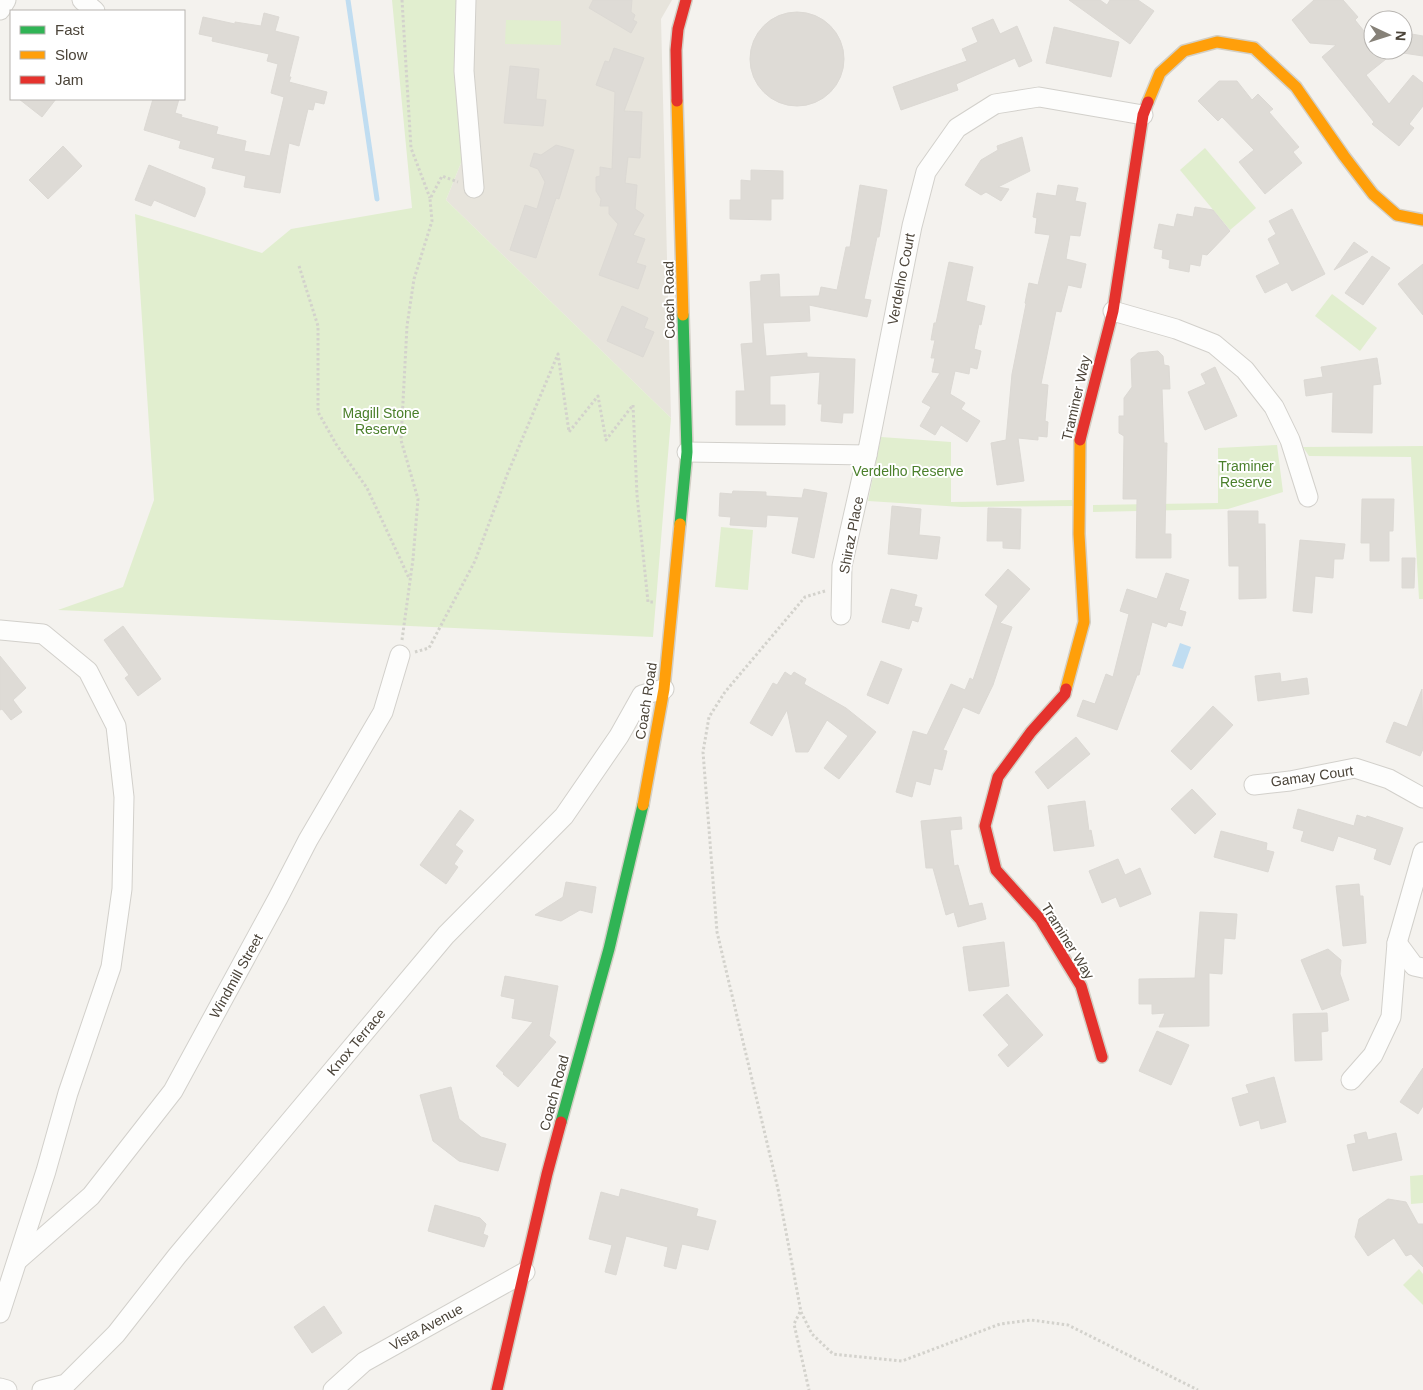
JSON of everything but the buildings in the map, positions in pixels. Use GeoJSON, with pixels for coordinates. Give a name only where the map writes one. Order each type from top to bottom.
{"type":"FeatureCollection","features":[{"type":"Feature","properties":{"kind":"street"},"geometry":{"type":"LineString","coordinates":[[0,10],[6,0]]}},
{"type":"Feature","properties":{"kind":"street"},"geometry":{"type":"LineString","coordinates":[[82,0],[94,10]]}},
{"type":"Feature","properties":{"kind":"street"},"geometry":{"type":"LineString","coordinates":[[466,0],[464,70],[474,188]]}},
{"type":"Feature","properties":{"kind":"street","name":"Coach Road"},"geometry":{"type":"LineString","coordinates":[[497,1390],[547,1174],[609,949],[644,800],[664,690],[687,452],[676,50],[678,29],[686,0]]}},
{"type":"Feature","properties":{"kind":"street","name":"Traminer Way"},"geometry":{"type":"LineString","coordinates":[[1102,1057],[1081,986],[1040,919],[996,870],[985,826],[998,777],[1031,732],[1066,694],[1084,622],[1079,534],[1079,442],[1113,311],[1143,115],[1160,73],[1184,51],[1217,42],[1254,48],[1296,87],[1373,194],[1397,216],[1423,220]]}},
{"type":"Feature","properties":{"kind":"street","name":"Verdelho Court"},"geometry":{"type":"LineString","coordinates":[[867,455],[912,226],[926,172],[957,128],[995,104],[1039,97],[1143,115]]}},
{"type":"Feature","properties":{"kind":"street"},"geometry":{"type":"LineString","coordinates":[[1113,311],[1176,329],[1214,344],[1246,370],[1274,408],[1290,440],[1308,497]]}},
{"type":"Feature","properties":{"kind":"street"},"geometry":{"type":"LineString","coordinates":[[687,452],[867,455]]}},
{"type":"Feature","properties":{"kind":"street","name":"Shiraz Place"},"geometry":{"type":"LineString","coordinates":[[841,615],[842,566],[867,455]]}},
{"type":"Feature","properties":{"kind":"street"},"geometry":{"type":"LineString","coordinates":[[0,1313],[18,1260],[68,1093],[111,967],[122,888],[124,797],[116,726],[88,671],[43,634],[3,630]]}},
{"type":"Feature","properties":{"kind":"street","name":"Windmill Street"},"geometry":{"type":"LineString","coordinates":[[18,1260],[91,1196],[174,1091],[308,840],[383,712],[400,655]]}},
{"type":"Feature","properties":{"kind":"street","name":"Knox Terrace"},"geometry":{"type":"LineString","coordinates":[[42,1390],[66,1384],[116,1334],[176,1256],[446,935],[564,816],[619,736],[642,695],[664,690]]}},
{"type":"Feature","properties":{"kind":"street","name":"Gamay Court"},"geometry":{"type":"LineString","coordinates":[[1254,784],[1290,781],[1355,768],[1389,779],[1423,798]]}},
{"type":"Feature","properties":{"kind":"street"},"geometry":{"type":"LineString","coordinates":[[1351,1080],[1373,1055],[1391,1017],[1397,943],[1423,852]]}},
{"type":"Feature","properties":{"kind":"street"},"geometry":{"type":"LineString","coordinates":[[1397,943],[1414,966],[1423,968]]}},
{"type":"Feature","properties":{"kind":"street","name":"Vista Avenue"},"geometry":{"type":"LineString","coordinates":[[333,1390],[364,1362],[524,1272]]}},
{"type":"Feature","properties":{"kind":"street"},"geometry":{"type":"LineString","coordinates":[[0,1388],[7,1390]]}},
{"type":"Feature","properties":{"kind":"path"},"geometry":{"type":"LineString","coordinates":[[402,0],[410,148],[430,199],[432,221],[414,279],[408,326],[401,440],[418,499],[400,655],[429,648],[471,570],[507,475],[558,354],[570,432],[598,396],[606,440],[633,406],[638,495],[648,602],[673,602]]}},
{"type":"Feature","properties":{"kind":"path"},"geometry":{"type":"LineString","coordinates":[[430,199],[442,176],[474,188]]}},
{"type":"Feature","properties":{"kind":"path"},"geometry":{"type":"LineString","coordinates":[[299,266],[318,326],[318,412],[336,444],[367,488],[410,580]]}},
{"type":"Feature","properties":{"kind":"path"},"geometry":{"type":"LineString","coordinates":[[842,586],[805,597],[725,692],[709,717],[703,752],[717,932],[778,1189],[801,1312],[812,1334],[834,1354],[902,1361],[1000,1324],[1031,1320],[1068,1325],[1198,1390]]}},
{"type":"Feature","properties":{"kind":"path"},"geometry":{"type":"LineString","coordinates":[[801,1312],[794,1324],[809,1390]]}},
{"type":"Feature","properties":{"kind":"shaded area"},"geometry":{"type":"Polygon","coordinates":[[[460,0],[672,0],[661,19],[671,418],[446,200],[463,158],[460,0]]]}},
{"type":"Feature","properties":{"kind":"green space","name":"Magill Stone Reserve"},"geometry":{"type":"Polygon","coordinates":[[[392,0],[460,0],[463,158],[446,200],[671,418],[653,637],[58,610],[123,587],[154,500],[135,214],[262,253],[291,229],[412,208],[392,0]]]}},
{"type":"Feature","properties":{"kind":"green space"},"geometry":{"type":"Polygon","coordinates":[[[506,20],[561,21],[561,45],[505,44],[506,20]]]}},
{"type":"Feature","properties":{"kind":"green space"},"geometry":{"type":"Polygon","coordinates":[[[1205,148],[1256,208],[1230,230],[1180,170],[1205,148]]]}},
{"type":"Feature","properties":{"kind":"green space"},"geometry":{"type":"Polygon","coordinates":[[[1332,294],[1377,328],[1360,351],[1315,316],[1332,294]]]}},
{"type":"Feature","properties":{"kind":"green space","name":"Verdelho Reserve"},"geometry":{"type":"Polygon","coordinates":[[[881,437],[951,442],[951,502],[1072,500],[1073,506],[962,507],[868,501],[881,437]]]}},
{"type":"Feature","properties":{"kind":"green space","name":"Traminer Reserve"},"geometry":{"type":"Polygon","coordinates":[[[1277,445],[1283,492],[1228,509],[1093,512],[1093,505],[1218,503],[1218,448],[1277,445]]]}},
{"type":"Feature","properties":{"kind":"green space"},"geometry":{"type":"Polygon","coordinates":[[[1423,446],[1423,599],[1419,599],[1411,457],[1309,456],[1303,447],[1423,446]]]}},
{"type":"Feature","properties":{"kind":"green space"},"geometry":{"type":"Polygon","coordinates":[[[721,527],[753,530],[748,590],[715,587],[721,527]]]}},
{"type":"Feature","properties":{"kind":"green space"},"geometry":{"type":"Polygon","coordinates":[[[1423,1175],[1423,1203],[1411,1204],[1410,1176],[1423,1175]]]}},
{"type":"Feature","properties":{"kind":"green space"},"geometry":{"type":"Polygon","coordinates":[[[1419,1269],[1423,1274],[1423,1305],[1403,1285],[1419,1269]]]}},
{"type":"Feature","properties":{"kind":"water"},"geometry":{"type":"Polygon","coordinates":[[[1180,643],[1191,647],[1183,669],[1172,666],[1180,643]]]}},
{"type":"Feature","properties":{"kind":"waterway"},"geometry":{"type":"LineString","coordinates":[[348,0],[377,199]]}},
{"type":"Feature","properties":{"kind":"traffic: fast"},"geometry":{"type":"LineString","coordinates":[[680,524],[687,452],[683,315]]}},
{"type":"Feature","properties":{"kind":"traffic: fast"},"geometry":{"type":"LineString","coordinates":[[561,1122],[609,949],[643,805]]}},
{"type":"Feature","properties":{"kind":"traffic: slow"},"geometry":{"type":"LineString","coordinates":[[1148,102],[1160,73],[1184,51],[1217,42],[1254,48],[1296,87],[1373,194],[1397,215],[1423,220]]}},
{"type":"Feature","properties":{"kind":"traffic: slow"},"geometry":{"type":"LineString","coordinates":[[677,101],[683,315]]}},
{"type":"Feature","properties":{"kind":"traffic: slow"},"geometry":{"type":"LineString","coordinates":[[1066,689],[1084,622],[1079,534],[1080,440]]}},
{"type":"Feature","properties":{"kind":"traffic: slow"},"geometry":{"type":"LineString","coordinates":[[643,805],[664,689],[680,524]]}},
{"type":"Feature","properties":{"kind":"traffic: jam"},"geometry":{"type":"LineString","coordinates":[[677,101],[676,50],[678,29],[686,0]]}},
{"type":"Feature","properties":{"kind":"traffic: jam"},"geometry":{"type":"LineString","coordinates":[[1080,440],[1113,311],[1143,115],[1148,102]]}},
{"type":"Feature","properties":{"kind":"traffic: jam"},"geometry":{"type":"LineString","coordinates":[[1066,689],[1065,694],[1031,732],[998,777],[985,826],[996,870],[1040,919],[1081,986],[1102,1057]]}},
{"type":"Feature","properties":{"kind":"traffic: jam"},"geometry":{"type":"LineString","coordinates":[[497,1390],[547,1174],[561,1122]]}}]}
